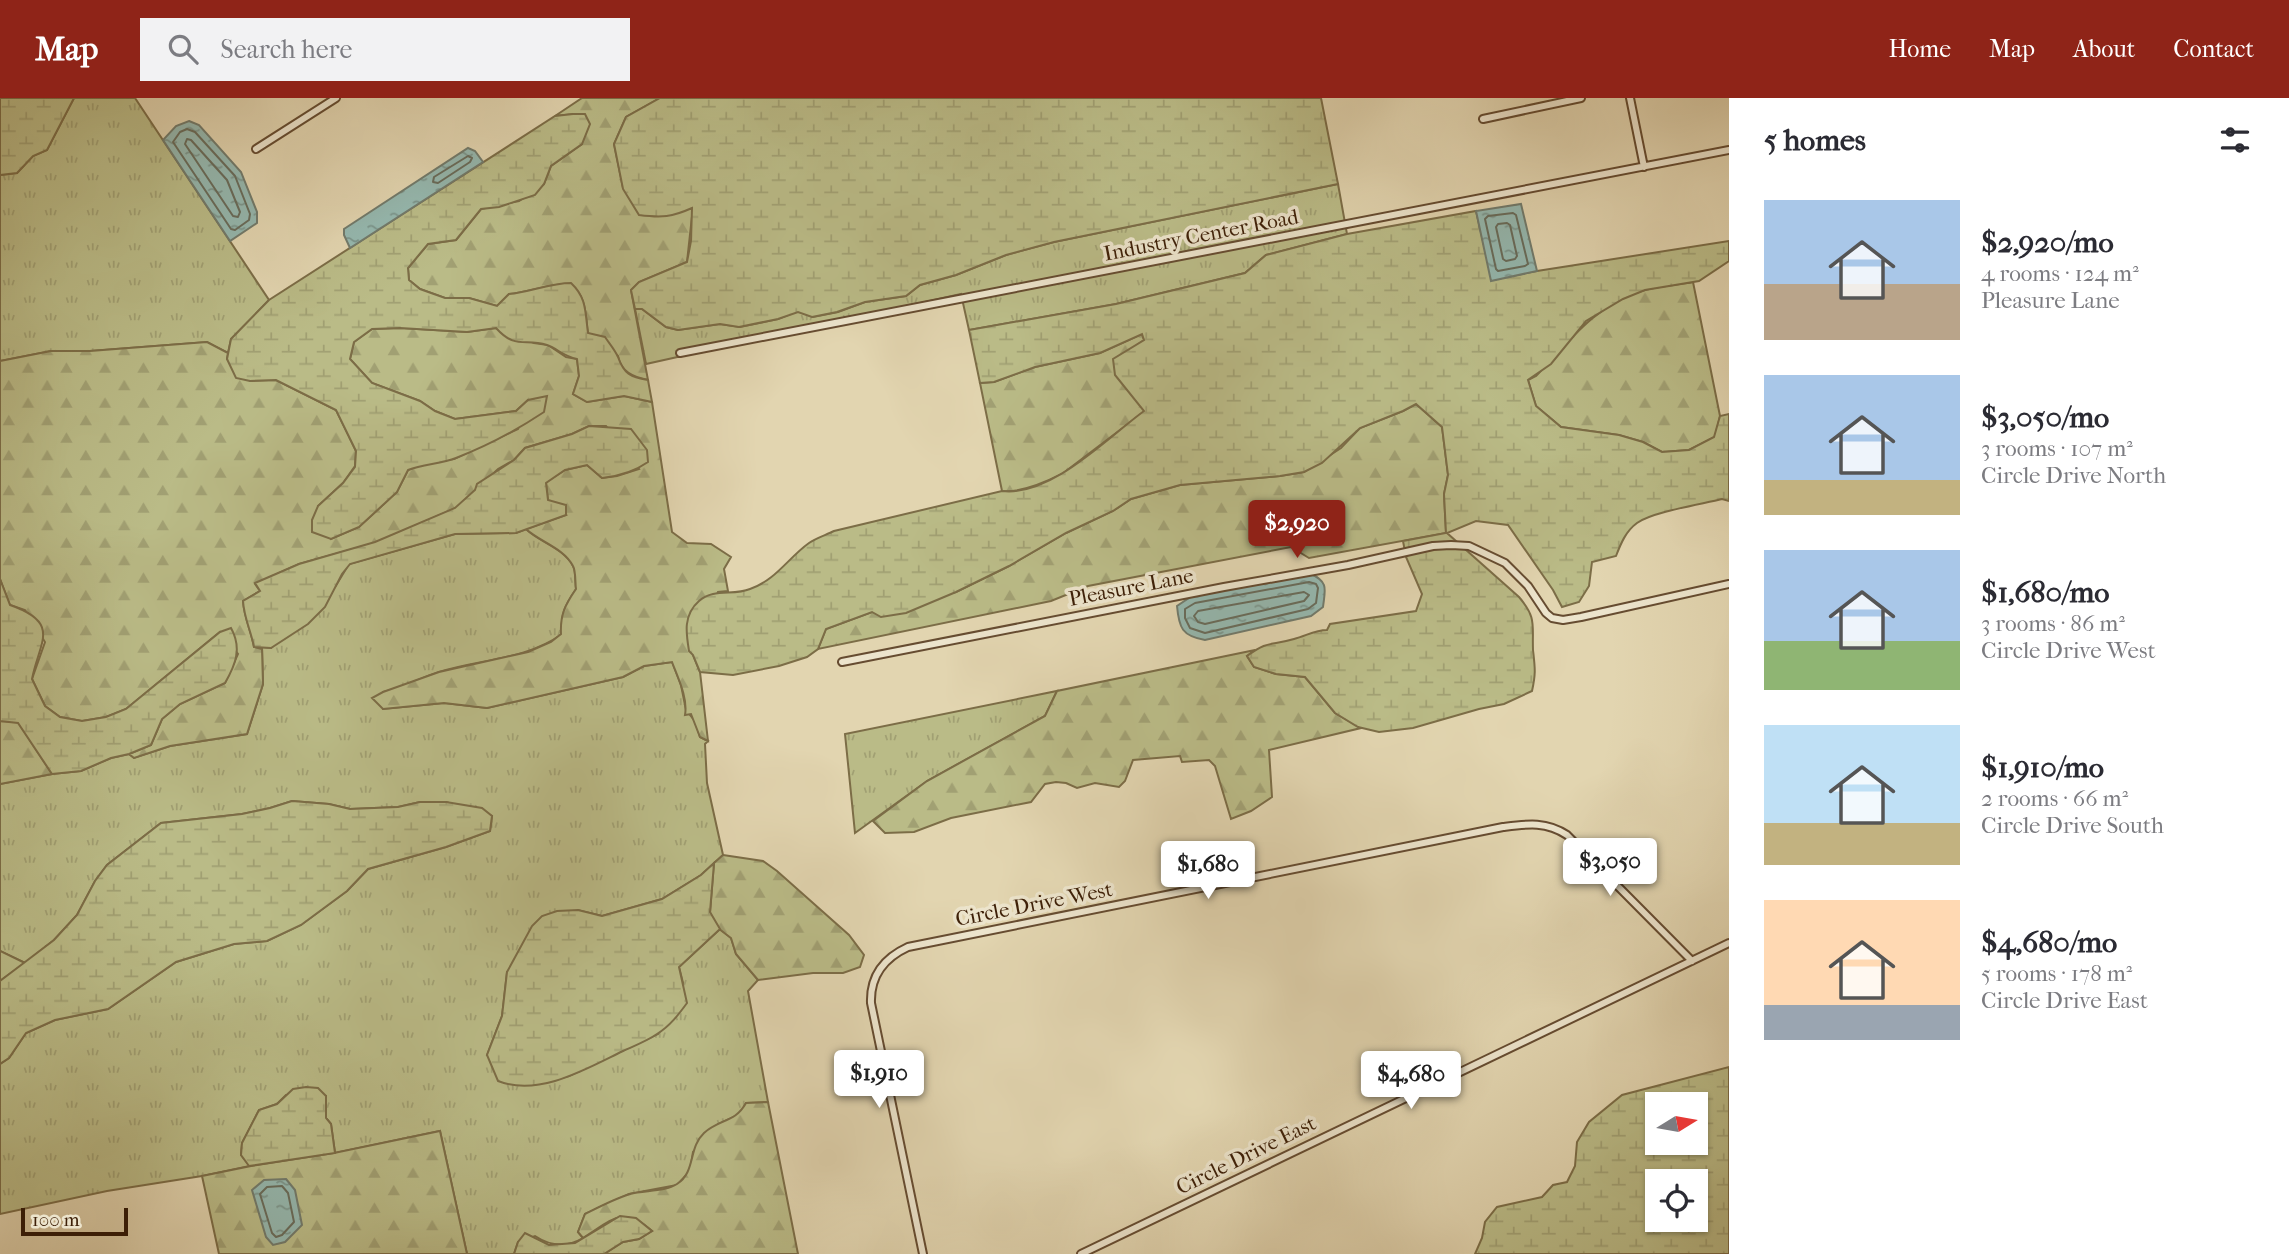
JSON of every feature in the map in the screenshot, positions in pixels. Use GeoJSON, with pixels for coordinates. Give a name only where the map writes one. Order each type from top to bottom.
{"type":"FeatureCollection","features":[{"type":"Feature","properties":{"kind":"street"},"geometry":{"type":"LineString","coordinates":[[256,149],[336,98]]}},
{"type":"Feature","properties":{"kind":"street"},"geometry":{"type":"LineString","coordinates":[[1483,119],[1581,98]]}},
{"type":"Feature","properties":{"kind":"street"},"geometry":{"type":"LineString","coordinates":[[1630,98],[1644,167]]}},
{"type":"Feature","properties":{"kind":"street","name":"Industry Center Road"},"geometry":{"type":"LineString","coordinates":[[680,353],[1729,150]]}},
{"type":"Feature","properties":{"kind":"street","name":"Pleasure Lane"},"geometry":{"type":"LineString","coordinates":[[842,662],[1348,565],[1433,546],[1469,546],[1505,563],[1528,586],[1548,615],[1558,620],[1729,584]]}},
{"type":"Feature","properties":{"kind":"street","name":"Circle Drive West"},"geometry":{"type":"LineString","coordinates":[[923,1254],[872,1003],[872,988],[880,968],[891,956],[912,946],[1532,823],[1547,825],[1567,835],[1692,961]]}},
{"type":"Feature","properties":{"kind":"street","name":"Circle Drive East"},"geometry":{"type":"LineString","coordinates":[[1081,1254],[1729,943]]}},
{"type":"Feature","properties":{"kind":"green space"},"geometry":{"type":"Polygon","coordinates":[[[0,98],[74,98],[47,150],[33,156],[17,173],[0,175],[0,98]]]}},
{"type":"Feature","properties":{"kind":"green space"},"geometry":{"type":"Polygon","coordinates":[[[74,98],[135,98],[269,300],[231,339],[228,353],[207,342],[90,351],[51,351],[0,361],[0,175],[17,173],[33,156],[47,150],[74,98]]]}},
{"type":"Feature","properties":{"kind":"green space"},"geometry":{"type":"Polygon","coordinates":[[[582,98],[660,98],[626,117],[614,144],[623,188],[693,207],[687,262],[639,282],[631,290],[648,380],[628,373],[618,356],[588,333],[583,300],[571,284],[509,294],[497,306],[469,298],[445,298],[420,289],[409,280],[408,268],[428,244],[456,240],[481,209],[519,201],[544,184],[551,166],[582,144],[573,114],[555,116],[582,98]]]}},
{"type":"Feature","properties":{"kind":"green space"},"geometry":{"type":"Polygon","coordinates":[[[660,98],[1321,98],[1338,184],[1054,242],[1006,255],[956,275],[920,285],[906,296],[865,302],[837,312],[812,317],[798,312],[739,327],[720,324],[678,330],[666,327],[642,309],[635,309],[631,290],[639,282],[687,262],[692,208],[667,216],[639,215],[623,189],[614,144],[626,117],[660,98]]]}},
{"type":"Feature","properties":{"kind":"green space"},"geometry":{"type":"Polygon","coordinates":[[[585,114],[590,124],[582,144],[551,166],[544,184],[535,195],[499,207],[481,209],[456,240],[428,244],[408,268],[409,280],[420,289],[445,298],[469,298],[497,306],[509,294],[571,283],[583,300],[588,333],[605,337],[625,371],[632,376],[648,380],[652,402],[624,396],[587,402],[573,394],[579,376],[577,359],[547,345],[509,339],[496,328],[467,332],[372,329],[354,342],[350,359],[372,383],[420,401],[455,419],[516,411],[528,400],[547,396],[544,412],[468,453],[408,470],[397,492],[359,527],[331,539],[312,532],[312,520],[318,506],[343,483],[355,467],[356,451],[336,410],[276,380],[250,381],[236,378],[227,359],[231,339],[269,300],[555,116],[585,114]]]}},
{"type":"Feature","properties":{"kind":"green space"},"geometry":{"type":"Polygon","coordinates":[[[1338,184],[1347,234],[1266,255],[1245,273],[1116,304],[969,330],[961,294],[646,364],[635,309],[642,309],[666,327],[678,330],[720,324],[740,327],[778,319],[798,311],[813,317],[838,312],[865,302],[906,296],[920,285],[956,275],[1006,255],[1054,242],[1338,184]]]}},
{"type":"Feature","properties":{"kind":"green space"},"geometry":{"type":"Polygon","coordinates":[[[1476,211],[1492,280],[1729,241],[1729,261],[1699,281],[1645,290],[1623,299],[1586,321],[1551,364],[1528,380],[1536,406],[1561,427],[1619,435],[1643,442],[1662,452],[1689,450],[1714,437],[1720,416],[1729,414],[1729,501],[1722,499],[1678,509],[1637,523],[1627,534],[1616,556],[1592,562],[1589,586],[1579,602],[1562,607],[1508,525],[1476,521],[1447,533],[1519,597],[1529,611],[1535,666],[1532,691],[1504,704],[1413,728],[1379,732],[1358,727],[1335,713],[1305,677],[1276,674],[1254,667],[1247,656],[1265,645],[1327,630],[1330,624],[1416,611],[1422,594],[1406,557],[1403,541],[1446,533],[1444,494],[1448,475],[1442,427],[1416,404],[1360,428],[1322,463],[1304,472],[1180,485],[1131,499],[1113,511],[956,592],[906,613],[881,617],[872,612],[826,629],[818,649],[807,657],[779,666],[733,675],[700,672],[689,651],[687,624],[694,606],[705,597],[717,593],[744,591],[759,585],[809,543],[834,531],[1002,491],[1040,485],[1078,463],[1144,411],[1115,375],[1113,359],[1144,340],[1142,334],[1100,353],[1035,367],[994,382],[980,383],[969,330],[1116,304],[1245,273],[1266,255],[1347,234],[1476,211]]]}},
{"type":"Feature","properties":{"kind":"green space"},"geometry":{"type":"Polygon","coordinates":[[[1693,282],[1720,416],[1715,437],[1689,450],[1662,452],[1643,442],[1619,435],[1561,427],[1536,406],[1528,380],[1536,376],[1572,337],[1598,314],[1628,296],[1645,290],[1693,282]]]}},
{"type":"Feature","properties":{"kind":"green space"},"geometry":{"type":"Polygon","coordinates":[[[496,328],[534,343],[548,345],[566,357],[577,359],[579,376],[573,394],[587,402],[624,396],[652,402],[672,532],[687,543],[711,544],[731,557],[724,569],[728,591],[718,592],[693,655],[700,672],[708,741],[700,737],[691,714],[685,715],[684,695],[672,662],[644,666],[623,677],[487,708],[444,703],[383,709],[372,698],[439,672],[528,652],[551,642],[561,634],[564,610],[576,589],[574,568],[564,554],[526,529],[566,515],[548,501],[546,482],[565,470],[587,465],[602,478],[639,469],[606,426],[589,426],[525,448],[456,508],[375,543],[299,564],[255,584],[260,591],[243,601],[254,647],[262,649],[263,684],[247,734],[170,746],[134,758],[129,754],[151,745],[162,719],[180,704],[225,683],[238,654],[220,632],[126,709],[106,717],[82,721],[60,717],[45,706],[32,679],[45,642],[25,610],[10,605],[0,579],[0,361],[51,351],[90,351],[207,342],[228,353],[227,359],[250,381],[276,380],[336,410],[356,451],[355,466],[343,483],[318,506],[331,539],[359,527],[397,492],[408,470],[425,463],[454,459],[518,429],[528,400],[516,411],[455,419],[420,401],[372,383],[350,359],[354,342],[372,329],[467,332],[496,328]]]}},
{"type":"Feature","properties":{"kind":"green space"},"geometry":{"type":"Polygon","coordinates":[[[1142,334],[1144,340],[1132,349],[1139,403],[1145,411],[1062,474],[1025,489],[1002,491],[980,383],[994,382],[1035,367],[1100,353],[1142,334]]]}},
{"type":"Feature","properties":{"kind":"green space"},"geometry":{"type":"Polygon","coordinates":[[[1416,404],[1442,427],[1448,475],[1444,494],[1446,533],[1309,558],[1291,547],[1088,586],[1051,601],[818,649],[826,629],[872,612],[956,592],[1113,511],[1131,499],[1180,485],[1304,472],[1341,448],[1360,428],[1416,404]]]}},
{"type":"Feature","properties":{"kind":"green space"},"geometry":{"type":"Polygon","coordinates":[[[589,426],[631,429],[647,450],[648,462],[626,473],[602,478],[587,465],[565,470],[546,483],[548,500],[566,505],[566,515],[516,533],[455,534],[350,564],[325,607],[308,624],[271,648],[254,647],[243,601],[260,591],[255,583],[299,564],[375,542],[455,508],[475,490],[477,484],[514,460],[525,448],[589,426]]]}},
{"type":"Feature","properties":{"kind":"green space"},"geometry":{"type":"Polygon","coordinates":[[[526,529],[564,554],[574,568],[576,589],[564,610],[562,634],[548,643],[518,654],[439,672],[383,692],[383,709],[444,703],[487,708],[623,677],[644,666],[672,662],[681,685],[686,710],[695,721],[700,737],[708,741],[705,744],[707,783],[723,855],[701,875],[662,899],[602,916],[578,910],[507,972],[502,1016],[487,1055],[534,1085],[569,1076],[658,1034],[683,983],[679,967],[720,929],[731,938],[736,954],[758,980],[748,991],[768,1102],[746,1103],[740,1114],[718,1124],[693,1152],[690,1171],[677,1185],[629,1194],[585,1214],[578,1232],[583,1238],[577,1241],[558,1245],[535,1236],[518,1242],[514,1254],[467,1254],[440,1131],[335,1153],[331,1124],[326,1118],[326,1096],[286,1095],[277,1104],[259,1110],[242,1143],[241,1155],[250,1166],[107,1191],[0,1214],[0,1064],[9,1058],[26,1033],[55,1020],[108,1009],[176,962],[234,944],[267,941],[301,925],[347,891],[368,869],[446,847],[490,831],[492,816],[446,802],[350,809],[292,801],[242,814],[161,823],[107,865],[77,915],[54,940],[25,963],[0,951],[0,784],[81,771],[111,758],[129,754],[134,758],[170,746],[247,734],[263,684],[262,647],[271,648],[335,587],[349,564],[455,534],[516,533],[526,529]]]}},
{"type":"Feature","properties":{"kind":"green space"},"geometry":{"type":"Polygon","coordinates":[[[0,579],[10,605],[26,612],[42,627],[42,644],[32,679],[45,706],[60,717],[82,721],[106,717],[126,709],[220,632],[231,628],[237,649],[235,663],[225,683],[180,704],[162,719],[151,745],[81,771],[52,774],[18,723],[0,721],[0,579]]]}},
{"type":"Feature","properties":{"kind":"green space"},"geometry":{"type":"Polygon","coordinates":[[[1255,650],[1247,656],[1254,667],[1276,674],[1305,677],[1335,713],[1361,728],[1269,750],[1272,797],[1251,811],[1231,819],[1215,766],[1209,760],[1182,762],[1180,756],[1133,760],[1125,781],[1119,787],[1095,783],[1077,788],[1066,783],[1045,784],[1031,802],[951,818],[914,832],[885,833],[873,821],[927,781],[1045,716],[1057,691],[1255,650]]]}},
{"type":"Feature","properties":{"kind":"green space"},"geometry":{"type":"Polygon","coordinates":[[[1057,691],[1045,716],[927,781],[855,833],[845,734],[1057,691]]]}},
{"type":"Feature","properties":{"kind":"green space"},"geometry":{"type":"Polygon","coordinates":[[[0,721],[18,722],[52,774],[0,784],[0,721]]]}},
{"type":"Feature","properties":{"kind":"green space"},"geometry":{"type":"Polygon","coordinates":[[[292,801],[350,809],[446,802],[482,808],[492,816],[490,831],[446,847],[368,869],[347,891],[301,925],[267,941],[234,944],[176,962],[108,1009],[55,1020],[26,1033],[9,1058],[0,1064],[0,981],[54,940],[77,915],[107,865],[161,823],[242,814],[292,801]]]}},
{"type":"Feature","properties":{"kind":"green space"},"geometry":{"type":"Polygon","coordinates":[[[723,855],[763,861],[777,871],[849,935],[864,955],[860,967],[843,973],[813,973],[758,980],[736,954],[731,938],[718,928],[710,913],[714,863],[723,855]]]}},
{"type":"Feature","properties":{"kind":"green space"},"geometry":{"type":"Polygon","coordinates":[[[714,863],[710,912],[720,929],[679,967],[687,1003],[670,1024],[645,1041],[562,1079],[530,1086],[498,1081],[487,1055],[502,1016],[507,972],[532,926],[542,916],[557,911],[578,910],[602,916],[662,899],[701,875],[714,863]]]}},
{"type":"Feature","properties":{"kind":"green space"},"geometry":{"type":"Polygon","coordinates":[[[0,951],[25,963],[0,981],[0,951]]]}},
{"type":"Feature","properties":{"kind":"green space"},"geometry":{"type":"Polygon","coordinates":[[[1729,1067],[1729,1254],[1475,1254],[1485,1222],[1497,1207],[1542,1197],[1553,1185],[1567,1182],[1575,1166],[1577,1142],[1589,1122],[1622,1095],[1729,1067]]]}},
{"type":"Feature","properties":{"kind":"green space"},"geometry":{"type":"Polygon","coordinates":[[[318,1088],[326,1096],[326,1118],[331,1124],[335,1153],[249,1166],[241,1155],[242,1143],[259,1110],[277,1104],[293,1089],[318,1088]]]}},
{"type":"Feature","properties":{"kind":"green space"},"geometry":{"type":"Polygon","coordinates":[[[768,1102],[798,1254],[604,1254],[623,1242],[639,1239],[652,1231],[632,1218],[624,1217],[609,1221],[583,1238],[578,1232],[585,1214],[601,1206],[630,1194],[677,1184],[687,1173],[696,1146],[704,1133],[732,1118],[746,1103],[768,1102]]]}},
{"type":"Feature","properties":{"kind":"green space"},"geometry":{"type":"Polygon","coordinates":[[[440,1131],[467,1254],[219,1254],[202,1176],[440,1131]]]}},
{"type":"Feature","properties":{"kind":"green space"},"geometry":{"type":"Polygon","coordinates":[[[620,1216],[636,1218],[652,1231],[639,1239],[623,1242],[604,1254],[514,1254],[525,1233],[549,1245],[575,1243],[620,1216]]]}},
{"type":"Feature","properties":{"kind":"water"},"geometry":{"type":"Polygon","coordinates":[[[189,121],[199,125],[241,172],[257,212],[257,223],[230,241],[163,140],[176,126],[189,121]]]}},
{"type":"Feature","properties":{"kind":"water"},"geometry":{"type":"Polygon","coordinates":[[[468,148],[475,151],[483,162],[350,248],[344,229],[468,148]]]}},
{"type":"Feature","properties":{"kind":"water"},"geometry":{"type":"Polygon","coordinates":[[[1521,204],[1537,271],[1491,281],[1476,211],[1521,204]]]}},
{"type":"Feature","properties":{"kind":"water"},"geometry":{"type":"Polygon","coordinates":[[[1311,574],[1321,580],[1325,591],[1323,607],[1311,616],[1205,640],[1191,636],[1183,630],[1179,620],[1177,606],[1192,596],[1311,574]]]}},
{"type":"Feature","properties":{"kind":"water"},"geometry":{"type":"Polygon","coordinates":[[[286,1179],[295,1190],[302,1225],[285,1242],[273,1245],[266,1237],[252,1190],[264,1180],[286,1179]]]}}]}
